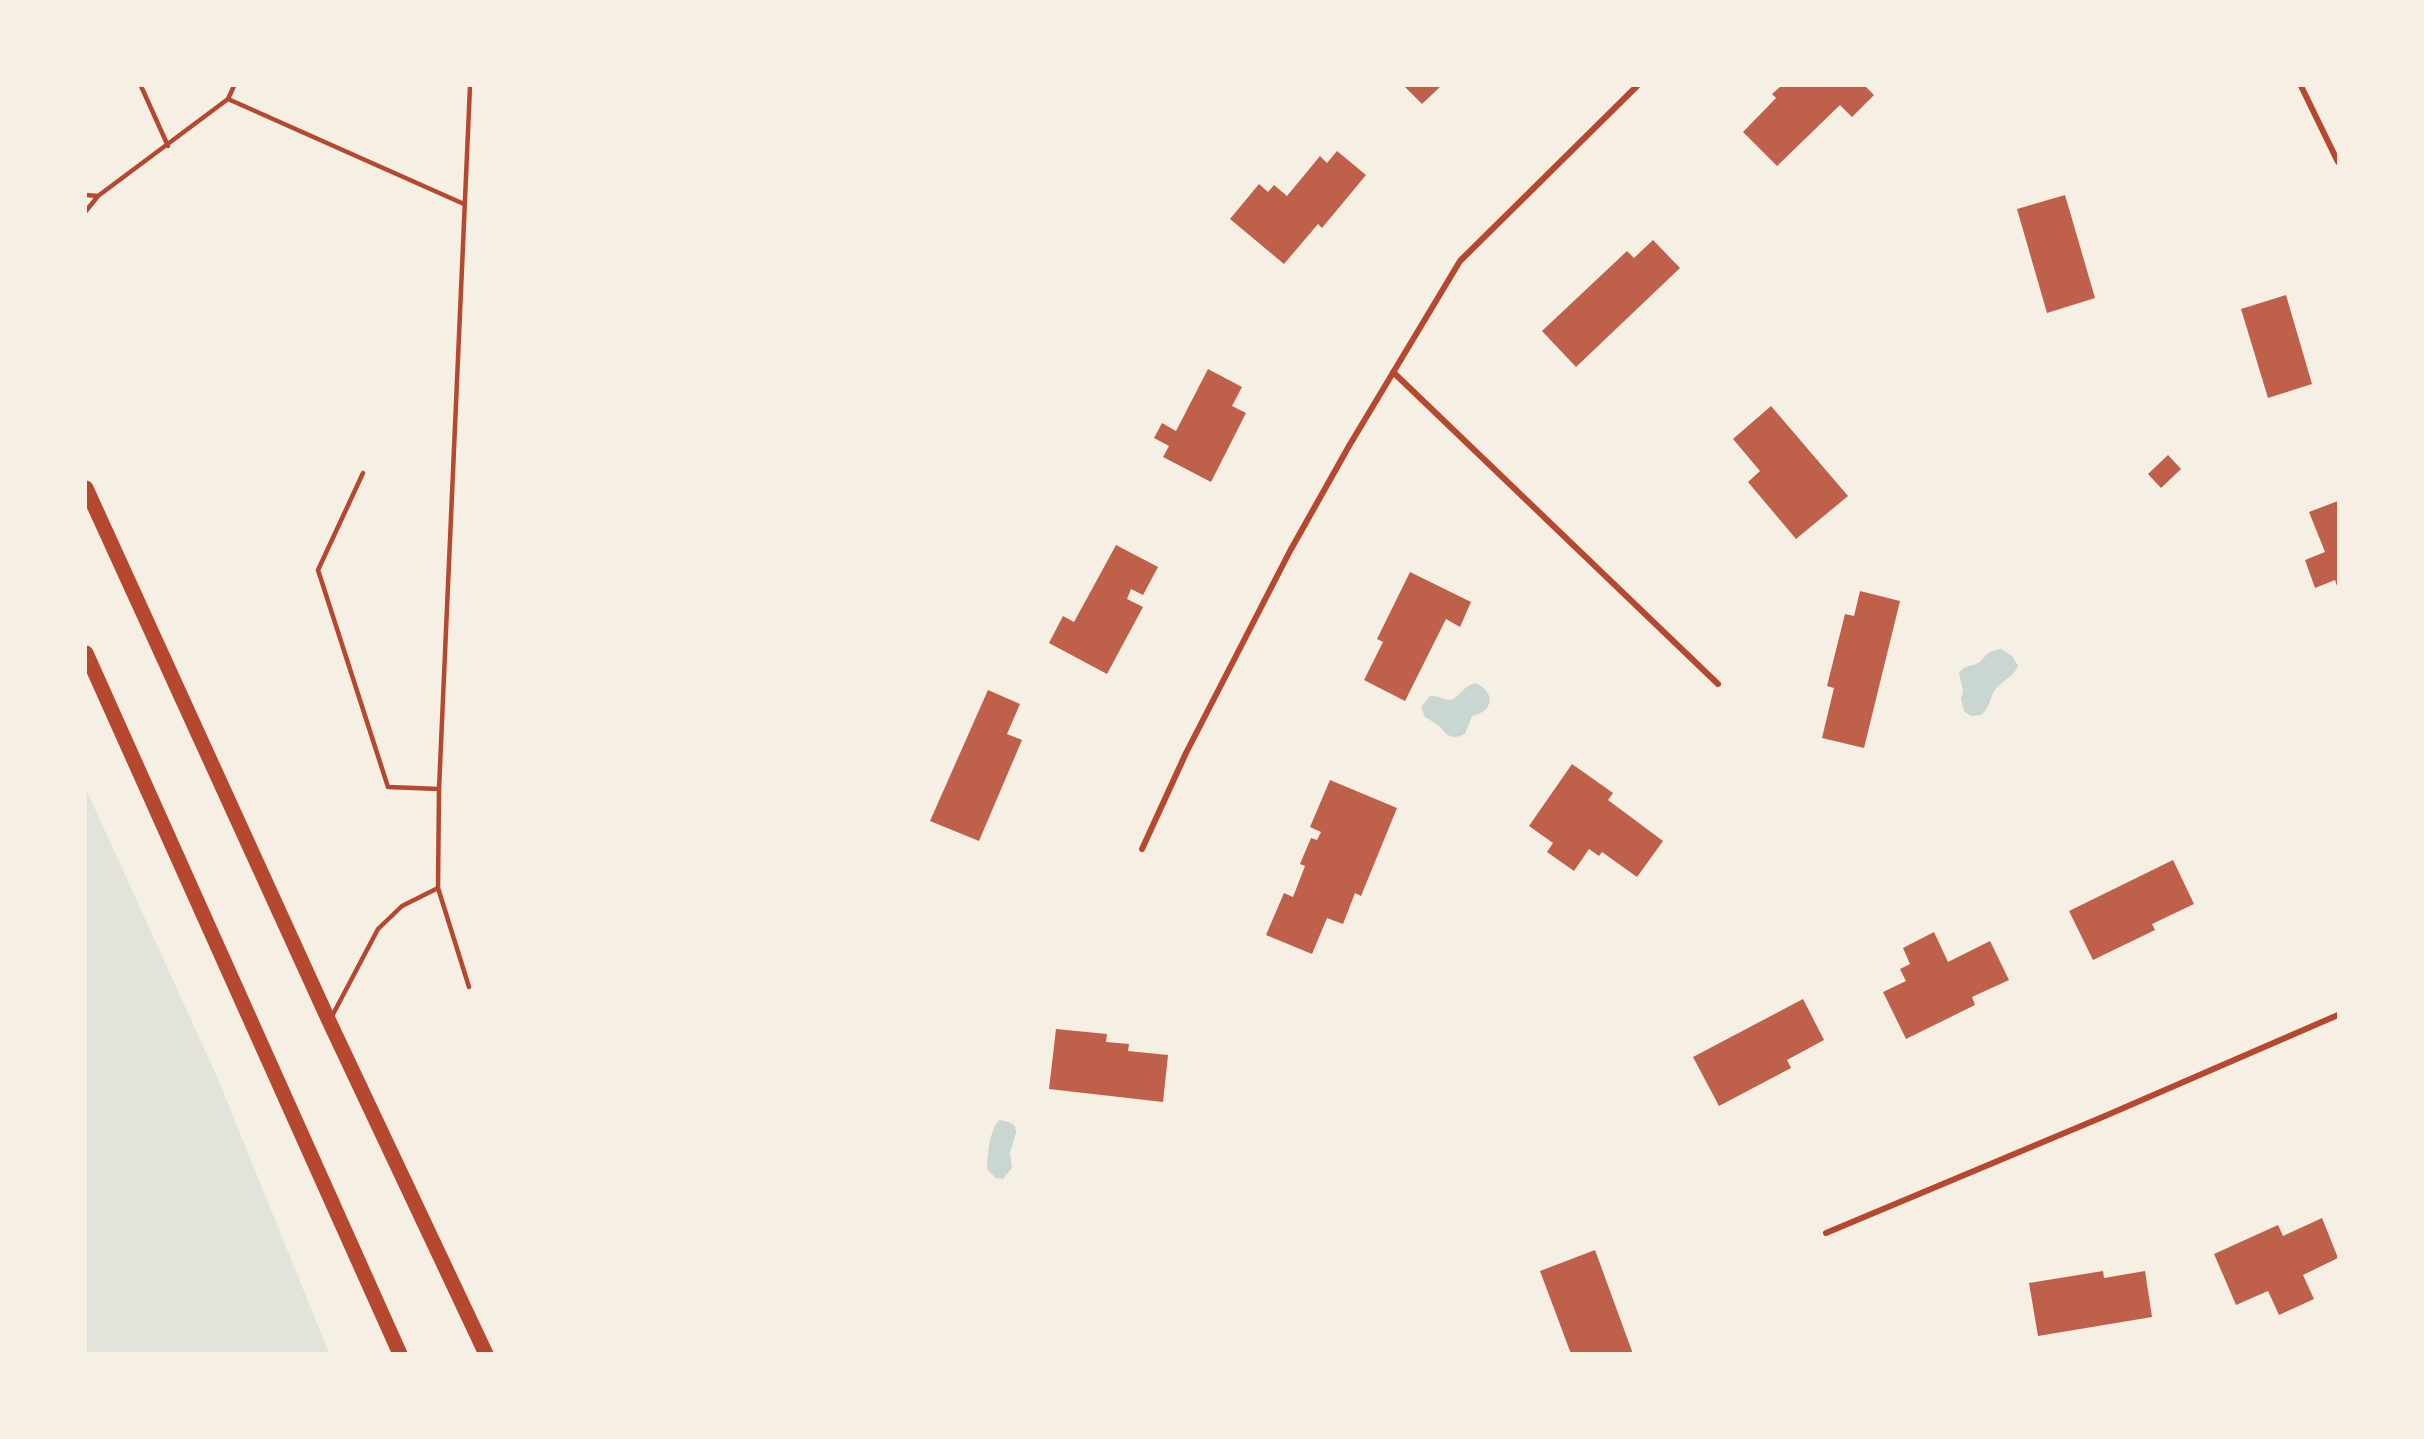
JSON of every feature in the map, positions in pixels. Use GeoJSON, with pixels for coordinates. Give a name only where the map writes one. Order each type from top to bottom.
{"type":"FeatureCollection","features":[{"type":"Feature","properties":{"kind":"main road"},"geometry":{"type":"LineString","coordinates":[[86,488],[329,1021],[486,1353]]}},
{"type":"Feature","properties":{"kind":"main road"},"geometry":{"type":"LineString","coordinates":[[86,653],[400,1353]]}},
{"type":"Feature","properties":{"kind":"street"},"geometry":{"type":"LineString","coordinates":[[1142,849],[1186,753],[1290,551],[1460,261],[1637,86]]}},
{"type":"Feature","properties":{"kind":"street"},"geometry":{"type":"LineString","coordinates":[[2301,86],[2338,162]]}},
{"type":"Feature","properties":{"kind":"street"},"geometry":{"type":"LineString","coordinates":[[1394,372],[1718,684]]}},
{"type":"Feature","properties":{"kind":"street"},"geometry":{"type":"LineString","coordinates":[[1826,1233],[2338,1015]]}},
{"type":"Feature","properties":{"kind":"lane"},"geometry":{"type":"LineString","coordinates":[[141,86],[168,146]]}},
{"type":"Feature","properties":{"kind":"lane"},"geometry":{"type":"LineString","coordinates":[[86,211],[98,196],[228,99],[234,86]]}},
{"type":"Feature","properties":{"kind":"lane"},"geometry":{"type":"LineString","coordinates":[[469,987],[438,888],[439,789],[470,86]]}},
{"type":"Feature","properties":{"kind":"lane"},"geometry":{"type":"LineString","coordinates":[[228,99],[464,204]]}},
{"type":"Feature","properties":{"kind":"lane"},"geometry":{"type":"LineString","coordinates":[[86,195],[98,196]]}},
{"type":"Feature","properties":{"kind":"lane"},"geometry":{"type":"LineString","coordinates":[[363,473],[318,570],[388,787],[439,789]]}},
{"type":"Feature","properties":{"kind":"lane"},"geometry":{"type":"LineString","coordinates":[[329,1021],[378,929],[402,906],[438,888]]}},
{"type":"Feature","properties":{"kind":"shaded area"},"geometry":{"type":"Polygon","coordinates":[[[2001,649],[2012,656],[2018,666],[1995,690],[1984,712],[1981,715],[1971,716],[1964,711],[1959,673],[1965,667],[1979,662],[1990,652],[2001,649]]]}},
{"type":"Feature","properties":{"kind":"shaded area"},"geometry":{"type":"Polygon","coordinates":[[[1476,683],[1486,691],[1490,702],[1484,711],[1472,716],[1465,734],[1450,736],[1425,717],[1421,707],[1430,696],[1450,700],[1476,683]]]}},
{"type":"Feature","properties":{"kind":"shaded area"},"geometry":{"type":"Polygon","coordinates":[[[86,789],[218,1079],[329,1353],[86,1353],[86,789]]]}},
{"type":"Feature","properties":{"kind":"shaded area"},"geometry":{"type":"Polygon","coordinates":[[[1000,1120],[1015,1126],[1016,1132],[1010,1153],[1012,1168],[1003,1179],[996,1178],[987,1169],[991,1135],[1000,1120]]]}},
{"type":"Feature","properties":{"kind":"building"},"geometry":{"type":"Polygon","coordinates":[[[1404,86],[1441,86],[1422,104],[1404,86]]]}},
{"type":"Feature","properties":{"kind":"building"},"geometry":{"type":"Polygon","coordinates":[[[1781,86],[1865,86],[1874,95],[1852,117],[1840,105],[1777,166],[1743,132],[1776,98],[1772,94],[1781,86]]]}},
{"type":"Feature","properties":{"kind":"building"},"geometry":{"type":"Polygon","coordinates":[[[1337,151],[1366,175],[1322,228],[1318,224],[1284,264],[1230,219],[1259,184],[1268,192],[1274,185],[1287,196],[1320,156],[1327,163],[1337,151]]]}},
{"type":"Feature","properties":{"kind":"building"},"geometry":{"type":"Polygon","coordinates":[[[2065,195],[2095,298],[2047,313],[2017,209],[2065,195]]]}},
{"type":"Feature","properties":{"kind":"building"},"geometry":{"type":"Polygon","coordinates":[[[1653,240],[1680,268],[1576,367],[1542,331],[1627,251],[1634,258],[1653,240]]]}},
{"type":"Feature","properties":{"kind":"building"},"geometry":{"type":"Polygon","coordinates":[[[2286,295],[2312,384],[2268,398],[2241,309],[2286,295]]]}},
{"type":"Feature","properties":{"kind":"building"},"geometry":{"type":"Polygon","coordinates":[[[1208,369],[1242,387],[1232,406],[1246,413],[1211,482],[1163,457],[1169,446],[1154,438],[1162,423],[1176,431],[1208,369]]]}},
{"type":"Feature","properties":{"kind":"building"},"geometry":{"type":"Polygon","coordinates":[[[1771,406],[1848,496],[1796,539],[1748,482],[1760,471],[1733,439],[1771,406]]]}},
{"type":"Feature","properties":{"kind":"building"},"geometry":{"type":"Polygon","coordinates":[[[2168,455],[2181,469],[2161,488],[2148,474],[2168,455]]]}},
{"type":"Feature","properties":{"kind":"building"},"geometry":{"type":"Polygon","coordinates":[[[2338,501],[2338,589],[2335,580],[2315,588],[2305,560],[2325,552],[2309,512],[2338,501]]]}},
{"type":"Feature","properties":{"kind":"building"},"geometry":{"type":"Polygon","coordinates":[[[1116,545],[1158,567],[1143,595],[1131,589],[1127,599],[1143,607],[1107,674],[1049,643],[1063,616],[1074,622],[1116,545]]]}},
{"type":"Feature","properties":{"kind":"building"},"geometry":{"type":"Polygon","coordinates":[[[1410,572],[1471,602],[1460,627],[1446,619],[1405,701],[1364,680],[1383,642],[1377,639],[1410,572]]]}},
{"type":"Feature","properties":{"kind":"building"},"geometry":{"type":"Polygon","coordinates":[[[1860,591],[1900,601],[1864,748],[1822,738],[1834,688],[1827,686],[1845,614],[1854,616],[1860,591]]]}},
{"type":"Feature","properties":{"kind":"building"},"geometry":{"type":"Polygon","coordinates":[[[988,690],[1020,704],[1007,734],[1022,740],[979,841],[930,821],[988,690]]]}},
{"type":"Feature","properties":{"kind":"building"},"geometry":{"type":"Polygon","coordinates":[[[1572,764],[1613,793],[1608,800],[1663,841],[1637,877],[1602,852],[1599,856],[1589,849],[1574,871],[1547,852],[1553,843],[1529,826],[1572,764]]]}},
{"type":"Feature","properties":{"kind":"building"},"geometry":{"type":"Polygon","coordinates":[[[1330,780],[1397,808],[1361,896],[1355,893],[1343,924],[1327,918],[1312,954],[1266,935],[1284,893],[1293,897],[1305,866],[1300,864],[1311,838],[1317,840],[1321,832],[1310,827],[1330,780]]]}},
{"type":"Feature","properties":{"kind":"building"},"geometry":{"type":"Polygon","coordinates":[[[2173,860],[2194,904],[2152,924],[2155,930],[2093,960],[2069,911],[2173,860]]]}},
{"type":"Feature","properties":{"kind":"building"},"geometry":{"type":"Polygon","coordinates":[[[1934,932],[1948,962],[1990,941],[2009,980],[1972,997],[1975,1005],[1906,1039],[1883,992],[1906,981],[1900,969],[1910,964],[1903,948],[1934,932]]]}},
{"type":"Feature","properties":{"kind":"building"},"geometry":{"type":"Polygon","coordinates":[[[1803,999],[1824,1040],[1787,1060],[1791,1068],[1719,1106],[1693,1057],[1803,999]]]}},
{"type":"Feature","properties":{"kind":"building"},"geometry":{"type":"Polygon","coordinates":[[[1056,1029],[1107,1034],[1106,1042],[1129,1044],[1128,1051],[1168,1055],[1163,1102],[1049,1089],[1056,1029]]]}},
{"type":"Feature","properties":{"kind":"building"},"geometry":{"type":"Polygon","coordinates":[[[2322,1218],[2338,1258],[2303,1275],[2314,1299],[2279,1315],[2268,1291],[2236,1305],[2214,1254],[2278,1225],[2283,1236],[2322,1218]]]}},
{"type":"Feature","properties":{"kind":"building"},"geometry":{"type":"Polygon","coordinates":[[[1595,1250],[1633,1354],[1571,1354],[1540,1271],[1595,1250]]]}},
{"type":"Feature","properties":{"kind":"building"},"geometry":{"type":"Polygon","coordinates":[[[2103,1271],[2104,1278],[2145,1271],[2152,1317],[2038,1336],[2029,1283],[2103,1271]]]}}]}
